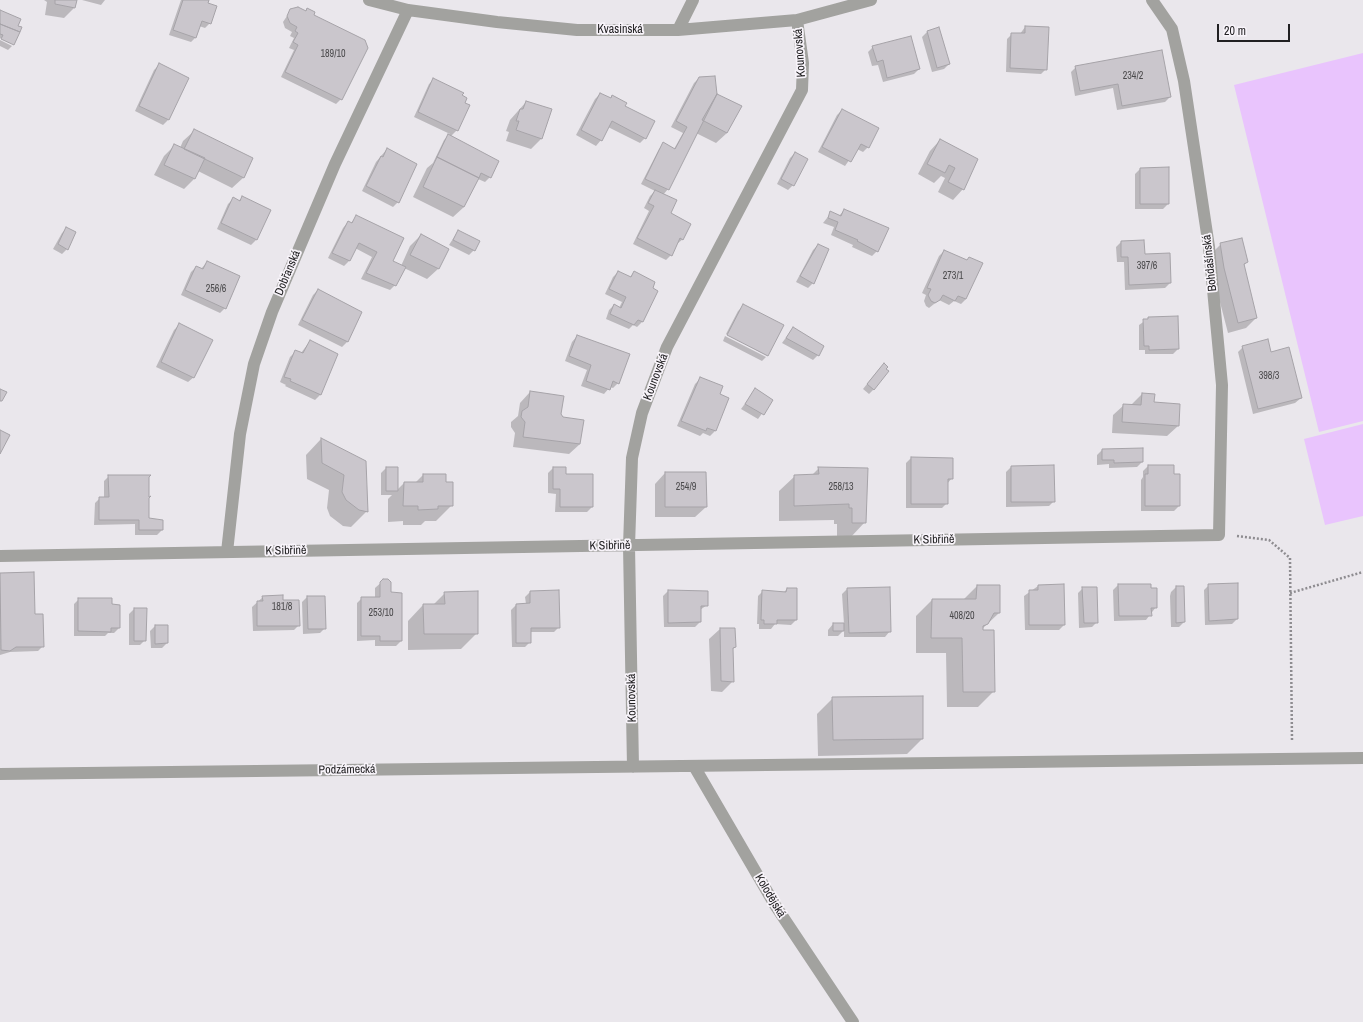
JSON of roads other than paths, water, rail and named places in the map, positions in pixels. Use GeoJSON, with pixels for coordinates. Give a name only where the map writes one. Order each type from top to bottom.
{"type":"FeatureCollection","features":[{"type":"Feature","properties":{"kind":"street","name":"Kvasinská"},"geometry":{"type":"LineString","coordinates":[[369,0],[408,10],[497,22],[577,30],[678,30],[798,20],[871,0]]}},
{"type":"Feature","properties":{"kind":"street"},"geometry":{"type":"LineString","coordinates":[[678,30],[693,0]]}},
{"type":"Feature","properties":{"kind":"street","name":"Bohdašínská"},"geometry":{"type":"LineString","coordinates":[[1152,0],[1172,29],[1184,81],[1209,247],[1222,385],[1220,535]]}},
{"type":"Feature","properties":{"kind":"street","name":"Dobřanská"},"geometry":{"type":"LineString","coordinates":[[227,552],[240,434],[254,364],[272,312],[335,164],[408,10]]}},
{"type":"Feature","properties":{"kind":"street","name":"Kounovská"},"geometry":{"type":"LineString","coordinates":[[633,767],[629,546],[632,458],[642,413],[667,347],[802,90],[803,63],[798,20]]}},
{"type":"Feature","properties":{"kind":"street","name":"K Sibřině"},"geometry":{"type":"LineString","coordinates":[[0,556],[1220,535]]}},
{"type":"Feature","properties":{"kind":"street","name":"Podzámecká"},"geometry":{"type":"LineString","coordinates":[[0,774],[1363,758]]}},
{"type":"Feature","properties":{"kind":"street","name":"Kolodějská"},"geometry":{"type":"LineString","coordinates":[[694,766],[775,905],[853,1022]]}}]}
